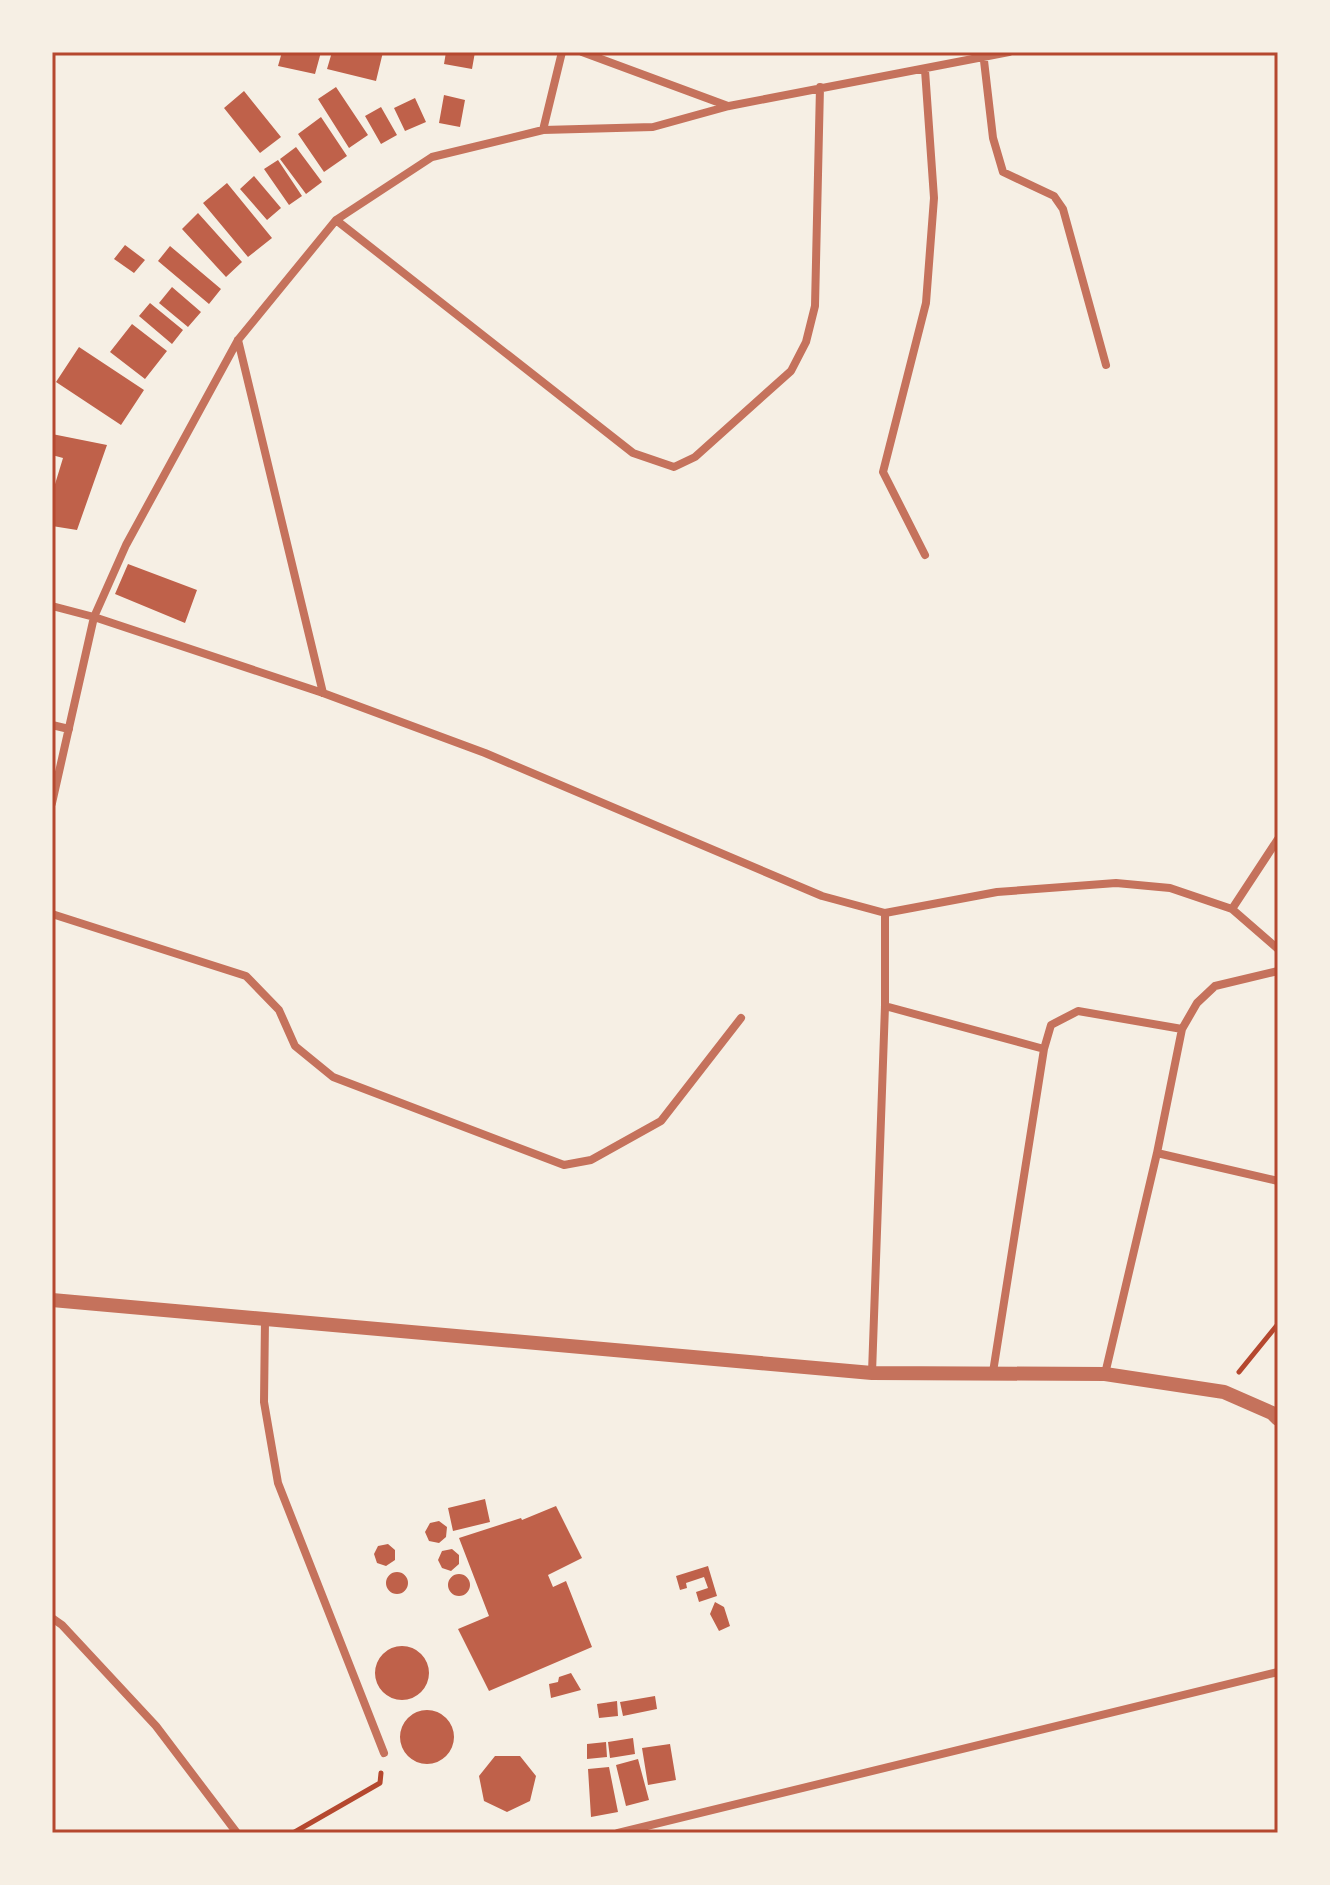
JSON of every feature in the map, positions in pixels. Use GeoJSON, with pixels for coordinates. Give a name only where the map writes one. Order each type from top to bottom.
{"type":"FeatureCollection","features":[{"type":"Feature","properties":{"kind":"street"},"geometry":{"type":"LineString","coordinates":[[543,130],[562,52]]}},
{"type":"Feature","properties":{"kind":"street"},"geometry":{"type":"LineString","coordinates":[[582,52],[729,106]]}},
{"type":"Feature","properties":{"kind":"street"},"geometry":{"type":"LineString","coordinates":[[52,803],[94,617],[126,545],[238,340],[336,220],[432,157],[543,130],[653,127],[729,106],[1009,52]]}},
{"type":"Feature","properties":{"kind":"street"},"geometry":{"type":"LineString","coordinates":[[983,55],[993,138],[1003,172],[1054,196],[1063,209],[1106,365]]}},
{"type":"Feature","properties":{"kind":"street"},"geometry":{"type":"LineString","coordinates":[[925,70],[934,198],[926,303],[883,472],[925,555]]}},
{"type":"Feature","properties":{"kind":"street"},"geometry":{"type":"LineString","coordinates":[[336,220],[633,453],[674,467],[695,457],[791,371],[806,342],[815,306],[820,87]]}},
{"type":"Feature","properties":{"kind":"street"},"geometry":{"type":"LineString","coordinates":[[238,340],[323,693]]}},
{"type":"Feature","properties":{"kind":"street"},"geometry":{"type":"LineString","coordinates":[[52,606],[323,693],[485,753],[822,896],[885,913],[997,892],[1116,883],[1170,888],[1232,909],[1278,949]]}},
{"type":"Feature","properties":{"kind":"street"},"geometry":{"type":"LineString","coordinates":[[52,725],[69,729]]}},
{"type":"Feature","properties":{"kind":"street"},"geometry":{"type":"LineString","coordinates":[[1232,909],[1278,839]]}},
{"type":"Feature","properties":{"kind":"street"},"geometry":{"type":"LineString","coordinates":[[872,1373],[885,1006],[885,913]]}},
{"type":"Feature","properties":{"kind":"street"},"geometry":{"type":"LineString","coordinates":[[52,914],[246,976],[279,1010],[295,1046],[333,1077],[564,1165],[591,1160],[661,1121],[741,1018]]}},
{"type":"Feature","properties":{"kind":"street"},"geometry":{"type":"LineString","coordinates":[[1105,1374],[1157,1153],[1182,1029],[1197,1003],[1215,986],[1278,971]]}},
{"type":"Feature","properties":{"kind":"street"},"geometry":{"type":"LineString","coordinates":[[885,1006],[1044,1049]]}},
{"type":"Feature","properties":{"kind":"street"},"geometry":{"type":"LineString","coordinates":[[993,1372],[1044,1049],[1051,1025],[1078,1011],[1182,1029]]}},
{"type":"Feature","properties":{"kind":"street"},"geometry":{"type":"LineString","coordinates":[[1157,1153],[1278,1181]]}},
{"type":"Feature","properties":{"kind":"street"},"geometry":{"type":"LineString","coordinates":[[52,1300],[872,1373],[1105,1374],[1224,1392],[1272,1413],[1278,1419]]}},
{"type":"Feature","properties":{"kind":"street"},"geometry":{"type":"LineString","coordinates":[[265,1320],[264,1402],[278,1483],[384,1753]]}},
{"type":"Feature","properties":{"kind":"street"},"geometry":{"type":"LineString","coordinates":[[52,1618],[156,1726],[237,1833]]}},
{"type":"Feature","properties":{"kind":"street"},"geometry":{"type":"LineString","coordinates":[[618,1833],[1278,1672]]}},
{"type":"Feature","properties":{"kind":"path"},"geometry":{"type":"LineString","coordinates":[[1224,1392],[1278,1324]]}},
{"type":"Feature","properties":{"kind":"path"},"geometry":{"type":"LineString","coordinates":[[293,1833],[380,1783],[384,1753]]}},
{"type":"Feature","properties":{"kind":"building"},"geometry":{"type":"Polygon","coordinates":[[[282,52],[321,52],[315,74],[278,66],[282,52]]]}},
{"type":"Feature","properties":{"kind":"building"},"geometry":{"type":"Polygon","coordinates":[[[332,52],[383,52],[376,81],[327,69],[332,52]]]}},
{"type":"Feature","properties":{"kind":"building"},"geometry":{"type":"Polygon","coordinates":[[[446,52],[475,52],[472,69],[444,64],[446,52]]]}},
{"type":"Feature","properties":{"kind":"building"},"geometry":{"type":"Polygon","coordinates":[[[336,87],[368,135],[349,148],[318,99],[336,87]]]}},
{"type":"Feature","properties":{"kind":"building"},"geometry":{"type":"Polygon","coordinates":[[[244,91],[281,137],[260,153],[224,108],[244,91]]]}},
{"type":"Feature","properties":{"kind":"building"},"geometry":{"type":"Polygon","coordinates":[[[444,95],[465,100],[460,127],[439,123],[444,95]]]}},
{"type":"Feature","properties":{"kind":"building"},"geometry":{"type":"Polygon","coordinates":[[[415,98],[426,122],[405,131],[394,108],[415,98]]]}},
{"type":"Feature","properties":{"kind":"building"},"geometry":{"type":"Polygon","coordinates":[[[381,107],[397,135],[381,144],[365,116],[381,107]]]}},
{"type":"Feature","properties":{"kind":"building"},"geometry":{"type":"Polygon","coordinates":[[[321,117],[347,156],[324,172],[298,134],[321,117]]]}},
{"type":"Feature","properties":{"kind":"building"},"geometry":{"type":"Polygon","coordinates":[[[296,147],[322,182],[306,194],[280,159],[296,147]]]}},
{"type":"Feature","properties":{"kind":"building"},"geometry":{"type":"Polygon","coordinates":[[[278,160],[302,196],[289,205],[264,169],[278,160]]]}},
{"type":"Feature","properties":{"kind":"building"},"geometry":{"type":"Polygon","coordinates":[[[254,176],[281,208],[267,220],[240,189],[254,176]]]}},
{"type":"Feature","properties":{"kind":"building"},"geometry":{"type":"Polygon","coordinates":[[[227,183],[272,238],[248,257],[203,203],[227,183]]]}},
{"type":"Feature","properties":{"kind":"building"},"geometry":{"type":"Polygon","coordinates":[[[198,213],[242,262],[226,277],[182,229],[198,213]]]}},
{"type":"Feature","properties":{"kind":"building"},"geometry":{"type":"Polygon","coordinates":[[[125,245],[145,260],[134,273],[114,259],[125,245]]]}},
{"type":"Feature","properties":{"kind":"building"},"geometry":{"type":"Polygon","coordinates":[[[170,246],[221,289],[209,304],[158,261],[170,246]]]}},
{"type":"Feature","properties":{"kind":"building"},"geometry":{"type":"Polygon","coordinates":[[[172,287],[201,312],[188,327],[159,303],[172,287]]]}},
{"type":"Feature","properties":{"kind":"building"},"geometry":{"type":"Polygon","coordinates":[[[150,303],[183,330],[172,344],[139,316],[150,303]]]}},
{"type":"Feature","properties":{"kind":"building"},"geometry":{"type":"Polygon","coordinates":[[[132,324],[167,351],[145,379],[110,352],[132,324]]]}},
{"type":"Feature","properties":{"kind":"building"},"geometry":{"type":"Polygon","coordinates":[[[79,347],[144,390],[121,425],[56,382],[79,347]]]}},
{"type":"Feature","properties":{"kind":"building"},"geometry":{"type":"Polygon","coordinates":[[[52,434],[107,445],[77,530],[52,526],[52,494],[63,458],[52,455],[52,434]]]}},
{"type":"Feature","properties":{"kind":"building"},"geometry":{"type":"Polygon","coordinates":[[[128,564],[197,590],[185,623],[115,594],[128,564]]]}},
{"type":"Feature","properties":{"kind":"building"},"geometry":{"type":"Polygon","coordinates":[[[485,1499],[490,1522],[453,1531],[448,1508],[485,1499]]]}},
{"type":"Feature","properties":{"kind":"building"},"geometry":{"type":"Polygon","coordinates":[[[556,1506],[582,1558],[548,1575],[553,1587],[566,1581],[592,1647],[489,1691],[458,1629],[489,1616],[459,1538],[522,1520],[556,1506]]]}},
{"type":"Feature","properties":{"kind":"building"},"geometry":{"type":"Polygon","coordinates":[[[439,1521],[447,1527],[446,1537],[439,1543],[429,1541],[425,1532],[430,1523],[439,1521]]]}},
{"type":"Feature","properties":{"kind":"building"},"geometry":{"type":"Polygon","coordinates":[[[388,1544],[395,1550],[395,1560],[386,1566],[377,1563],[374,1554],[378,1546],[388,1544]]]}},
{"type":"Feature","properties":{"kind":"building"},"geometry":{"type":"Polygon","coordinates":[[[452,1549],[459,1555],[459,1564],[451,1571],[442,1568],[438,1560],[442,1551],[452,1549]]]}},
{"type":"Feature","properties":{"kind":"building"},"geometry":{"type":"Polygon","coordinates":[[[708,1566],[717,1596],[699,1602],[696,1592],[708,1588],[704,1577],[686,1583],[687,1588],[680,1590],[676,1576],[708,1566]]]}},
{"type":"Feature","properties":{"kind":"building"},"geometry":{"type":"Polygon","coordinates":[[[397,1572],[405,1575],[408,1583],[405,1591],[397,1594],[389,1591],[386,1583],[389,1575],[397,1572]]]}},
{"type":"Feature","properties":{"kind":"building"},"geometry":{"type":"Polygon","coordinates":[[[459,1574],[467,1577],[470,1585],[467,1593],[459,1596],[451,1593],[448,1585],[451,1577],[459,1574]]]}},
{"type":"Feature","properties":{"kind":"building"},"geometry":{"type":"Polygon","coordinates":[[[715,1602],[724,1607],[730,1626],[719,1631],[710,1614],[715,1602]]]}},
{"type":"Feature","properties":{"kind":"building"},"geometry":{"type":"Polygon","coordinates":[[[402,1646],[421,1654],[429,1673],[421,1692],[402,1700],[383,1692],[375,1673],[383,1654],[402,1646]]]}},
{"type":"Feature","properties":{"kind":"building"},"geometry":{"type":"Polygon","coordinates":[[[571,1673],[581,1690],[551,1698],[549,1684],[571,1673]]]}},
{"type":"Feature","properties":{"kind":"building"},"geometry":{"type":"Polygon","coordinates":[[[655,1696],[657,1709],[623,1716],[620,1702],[655,1696]]]}},
{"type":"Feature","properties":{"kind":"building"},"geometry":{"type":"Polygon","coordinates":[[[617,1701],[618,1716],[599,1718],[597,1704],[617,1701]]]}},
{"type":"Feature","properties":{"kind":"building"},"geometry":{"type":"Polygon","coordinates":[[[427,1710],[446,1718],[454,1737],[446,1756],[427,1764],[408,1756],[400,1737],[408,1718],[427,1710]]]}},
{"type":"Feature","properties":{"kind":"building"},"geometry":{"type":"Polygon","coordinates":[[[633,1738],[635,1754],[610,1758],[608,1742],[633,1738]]]}},
{"type":"Feature","properties":{"kind":"building"},"geometry":{"type":"Polygon","coordinates":[[[606,1742],[607,1757],[587,1759],[587,1744],[606,1742]]]}},
{"type":"Feature","properties":{"kind":"building"},"geometry":{"type":"Polygon","coordinates":[[[670,1744],[676,1780],[648,1785],[642,1748],[670,1744]]]}},
{"type":"Feature","properties":{"kind":"building"},"geometry":{"type":"Polygon","coordinates":[[[495,1756],[520,1756],[536,1776],[530,1801],[507,1812],[484,1801],[479,1776],[495,1756]]]}},
{"type":"Feature","properties":{"kind":"building"},"geometry":{"type":"Polygon","coordinates":[[[638,1759],[649,1800],[626,1806],[616,1765],[638,1759]]]}},
{"type":"Feature","properties":{"kind":"building"},"geometry":{"type":"Polygon","coordinates":[[[609,1767],[618,1812],[591,1817],[588,1769],[609,1767]]]}}]}
